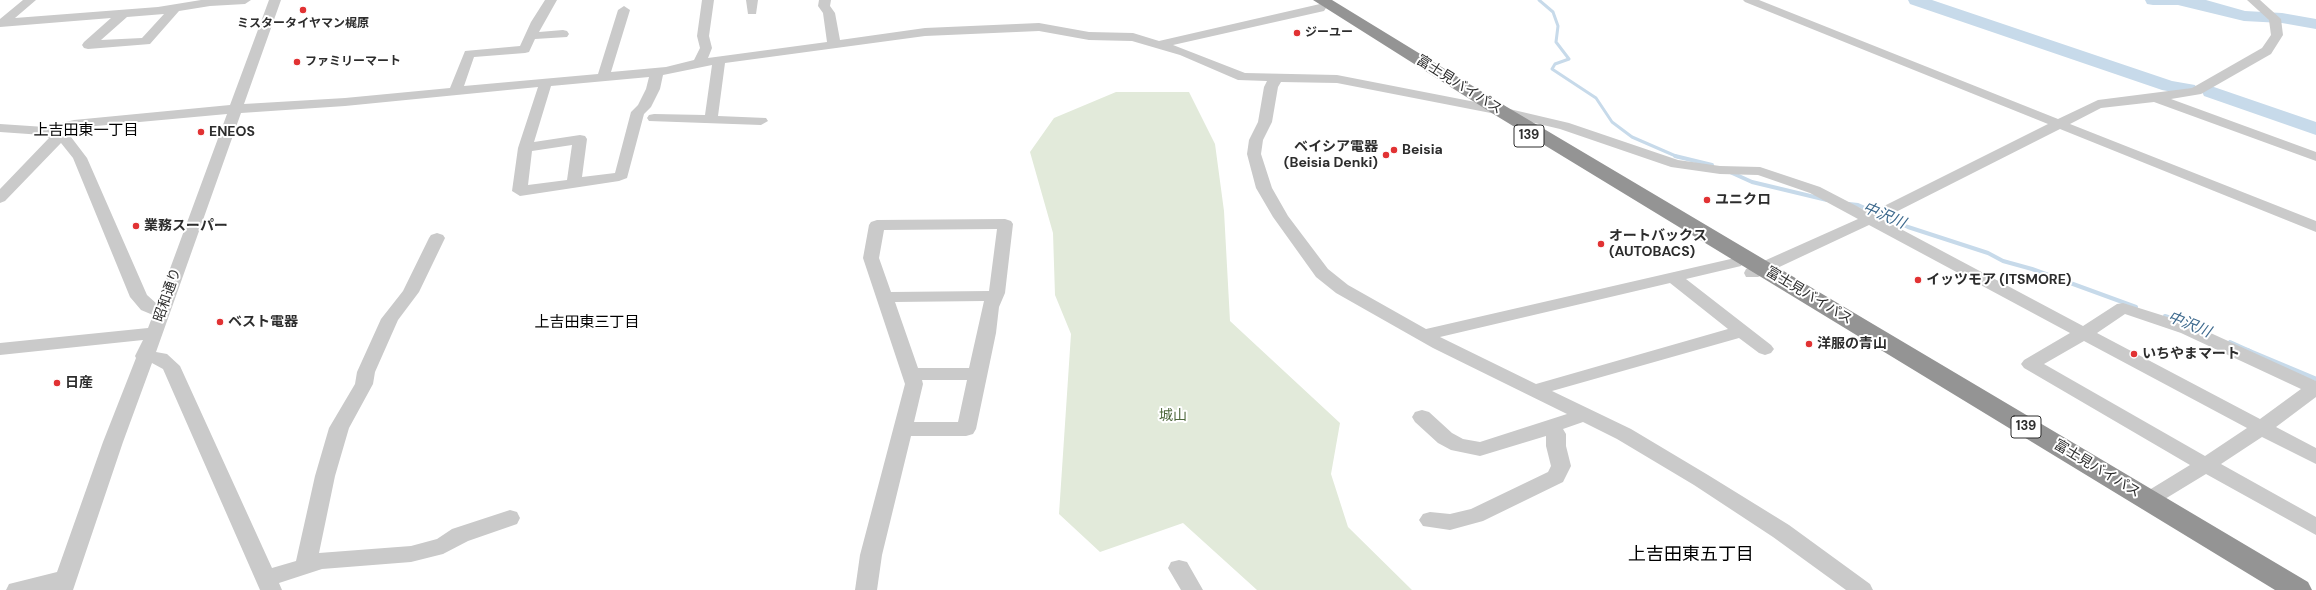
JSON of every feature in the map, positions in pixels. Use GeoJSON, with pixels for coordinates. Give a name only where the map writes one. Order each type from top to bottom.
{"type":"FeatureCollection","features":[{"type":"Feature","properties":{"kind":"highway","name":"富士見バイパス"},"geometry":{"type":"LineString","coordinates":[[1321,2],[1480,107],[1750,268],[2148,500],[2298,590]]}},
{"type":"Feature","properties":{"kind":"highway","name":"富士見バイパス"},"geometry":{"type":"LineString","coordinates":[[1321,2],[1501,111],[1750,268],[2271,590]]}},
{"type":"Feature","properties":{"kind":"street"},"geometry":{"type":"LineString","coordinates":[[1,24],[30,0]]}},
{"type":"Feature","properties":{"kind":"street"},"geometry":{"type":"LineString","coordinates":[[136,12],[147,0]]}},
{"type":"Feature","properties":{"kind":"street"},"geometry":{"type":"LineString","coordinates":[[1,24],[175,8],[210,2],[245,0]]}},
{"type":"Feature","properties":{"kind":"street","name":"昭和通り"},"geometry":{"type":"LineString","coordinates":[[65,584],[144,356],[155,333],[161,312],[275,0]]}},
{"type":"Feature","properties":{"kind":"street"},"geometry":{"type":"LineString","coordinates":[[456,91],[469,54],[525,49],[530,36],[551,0]]}},
{"type":"Feature","properties":{"kind":"street"},"geometry":{"type":"LineString","coordinates":[[700,63],[706,48],[703,36],[708,0]]}},
{"type":"Feature","properties":{"kind":"street"},"geometry":{"type":"LineString","coordinates":[[825,0],[824,6],[830,14],[834,44]]}},
{"type":"Feature","properties":{"kind":"street"},"geometry":{"type":"LineString","coordinates":[[1749,0],[2316,227]]}},
{"type":"Feature","properties":{"kind":"street"},"geometry":{"type":"LineString","coordinates":[[1424,335],[1673,278],[1750,268],[1871,219],[2098,104],[2155,98],[2196,90],[2267,51],[2277,35],[2275,19],[2253,0]]}},
{"type":"Feature","properties":{"kind":"street"},"geometry":{"type":"LineString","coordinates":[[1161,44],[1321,2]]}},
{"type":"Feature","properties":{"kind":"street"},"geometry":{"type":"LineString","coordinates":[[124,13],[88,45],[146,41],[175,8]]}},
{"type":"Feature","properties":{"kind":"street"},"geometry":{"type":"LineString","coordinates":[[603,77],[624,10]]}},
{"type":"Feature","properties":{"kind":"street"},"geometry":{"type":"LineString","coordinates":[[0,198],[51,134],[74,124],[657,72],[719,60],[924,32],[1039,27],[1089,36],[1133,37],[1161,44],[1243,77],[1337,79],[1501,111],[1564,126],[1676,164],[1720,170],[1760,171],[1815,190],[2316,457]]}},
{"type":"Feature","properties":{"kind":"street"},"geometry":{"type":"LineString","coordinates":[[530,36],[564,34]]}},
{"type":"Feature","properties":{"kind":"street"},"geometry":{"type":"LineString","coordinates":[[711,120],[719,60]]}},
{"type":"Feature","properties":{"kind":"street"},"geometry":{"type":"LineString","coordinates":[[546,82],[525,148],[520,191],[619,178],[622,175],[638,112],[644,106],[656,83],[657,72]]}},
{"type":"Feature","properties":{"kind":"street"},"geometry":{"type":"LineString","coordinates":[[1276,78],[1271,87],[1265,122],[1256,140],[1254,154],[1264,188],[1281,217],[1322,273],[1342,289],[1424,335],[1624,434],[1701,480],[1781,531],[1862,590]]}},
{"type":"Feature","properties":{"kind":"street"},"geometry":{"type":"LineString","coordinates":[[2155,98],[2316,157]]}},
{"type":"Feature","properties":{"kind":"street"},"geometry":{"type":"LineString","coordinates":[[644,106],[657,108],[656,124],[711,120],[761,121]]}},
{"type":"Feature","properties":{"kind":"street"},"geometry":{"type":"LineString","coordinates":[[0,128],[51,134],[66,140],[80,158],[139,297],[147,306],[161,312]]}},
{"type":"Feature","properties":{"kind":"street"},"geometry":{"type":"LineString","coordinates":[[525,148],[580,139],[574,183]]}},
{"type":"Feature","properties":{"kind":"street"},"geometry":{"type":"LineString","coordinates":[[866,590],[871,555],[914,384],[883,297],[871,258],[877,225],[1005,224],[996,296],[990,307],[987,333],[966,429],[903,429]]}},
{"type":"Feature","properties":{"kind":"street"},"geometry":{"type":"LineString","coordinates":[[306,566],[325,476],[339,428],[364,384],[366,372],[390,319],[411,292],[437,238]]}},
{"type":"Feature","properties":{"kind":"street"},"geometry":{"type":"LineString","coordinates":[[1673,278],[1765,349]]}},
{"type":"Feature","properties":{"kind":"street"},"geometry":{"type":"LineString","coordinates":[[883,297],[996,296]]}},
{"type":"Feature","properties":{"kind":"street"},"geometry":{"type":"LineString","coordinates":[[2148,500],[2206,465],[2261,428],[2315,388],[2187,329],[2123,308],[2084,334],[2030,364],[2206,465],[2316,527]]}},
{"type":"Feature","properties":{"kind":"street"},"geometry":{"type":"LineString","coordinates":[[1535,390],[1742,331]]}},
{"type":"Feature","properties":{"kind":"street"},"geometry":{"type":"LineString","coordinates":[[0,349],[155,333]]}},
{"type":"Feature","properties":{"kind":"street"},"geometry":{"type":"LineString","coordinates":[[144,356],[161,358],[171,366],[269,584],[306,566],[322,561],[411,554],[442,546],[460,535],[510,518]]}},
{"type":"Feature","properties":{"kind":"street"},"geometry":{"type":"LineString","coordinates":[[910,374],[977,374]]}},
{"type":"Feature","properties":{"kind":"street"},"geometry":{"type":"LineString","coordinates":[[1422,417],[1445,438],[1470,448],[1480,448],[1552,427],[1583,415]]}},
{"type":"Feature","properties":{"kind":"street"},"geometry":{"type":"LineString","coordinates":[[1430,520],[1450,522],[1486,512],[1556,477],[1561,466],[1556,446],[1556,434],[1552,427]]}},
{"type":"Feature","properties":{"kind":"street"},"geometry":{"type":"LineString","coordinates":[[1179,568],[1192,590]]}},
{"type":"Feature","properties":{"kind":"street"},"geometry":{"type":"LineString","coordinates":[[16,590],[65,584]]}},
{"type":"Feature","properties":{"kind":"green space","name":"城山"},"geometry":{"type":"Polygon","coordinates":[[[1116,92],[1189,92],[1215,144],[1224,211],[1230,321],[1340,423],[1331,474],[1348,527],[1412,590],[1257,590],[1183,523],[1100,552],[1059,514],[1071,334],[1055,295],[1053,233],[1030,152],[1054,118],[1116,92]]]}},
{"type":"Feature","properties":{"kind":"waterway","name":"中沢川"},"geometry":{"type":"LineString","coordinates":[[1539,0],[1553,12],[1558,26],[1556,42],[1569,59],[1555,64],[1552,69],[1596,98],[1612,122],[1632,137],[1677,156]]}},
{"type":"Feature","properties":{"kind":"waterway","name":"中沢川"},"geometry":{"type":"LineString","coordinates":[[1916,0],[2169,86],[2188,89]]}},
{"type":"Feature","properties":{"kind":"waterway","name":"中沢川"},"geometry":{"type":"LineString","coordinates":[[2153,0],[2178,0],[2206,5],[2244,16],[2282,18],[2316,24]]}},
{"type":"Feature","properties":{"kind":"waterway","name":"中沢川"},"geometry":{"type":"LineString","coordinates":[[2211,92],[2316,129]]}},
{"type":"Feature","properties":{"kind":"waterway","name":"中沢川"},"geometry":{"type":"LineString","coordinates":[[1677,156],[1712,165]]}},
{"type":"Feature","properties":{"kind":"waterway","name":"中沢川"},"geometry":{"type":"LineString","coordinates":[[1730,172],[1752,182],[1827,200]]}},
{"type":"Feature","properties":{"kind":"waterway","name":"中沢川"},"geometry":{"type":"LineString","coordinates":[[1849,204],[1858,205],[1908,227],[1988,253],[2003,261],[2032,269],[2136,307]]}},
{"type":"Feature","properties":{"kind":"waterway","name":"中沢川"},"geometry":{"type":"LineString","coordinates":[[2165,316],[2189,324]]}},
{"type":"Feature","properties":{"kind":"waterway","name":"中沢川"},"geometry":{"type":"LineString","coordinates":[[2230,342],[2250,351]]}},
{"type":"Feature","properties":{"kind":"waterway","name":"中沢川"},"geometry":{"type":"LineString","coordinates":[[2247,350],[2316,379]]}},
{"type":"Feature","properties":{"kind":"place","name":"ミスタータイヤマン梶原"},"geometry":{"type":"Point","coordinates":[303,10]}},
{"type":"Feature","properties":{"kind":"place","name":"ジーユー"},"geometry":{"type":"Point","coordinates":[1297,33]}},
{"type":"Feature","properties":{"kind":"place","name":"ファミリーマート"},"geometry":{"type":"Point","coordinates":[297,62]}},
{"type":"Feature","properties":{"kind":"place","name":"ENEOS"},"geometry":{"type":"Point","coordinates":[201,132]}},
{"type":"Feature","properties":{"kind":"place","name":"Beisia"},"geometry":{"type":"Point","coordinates":[1394,150]}},
{"type":"Feature","properties":{"kind":"place","name":"ベイシア電器 (Beisia Denki)"},"geometry":{"type":"Point","coordinates":[1386,155]}},
{"type":"Feature","properties":{"kind":"place","name":"ユニクロ"},"geometry":{"type":"Point","coordinates":[1707,200]}},
{"type":"Feature","properties":{"kind":"place","name":"業務スーパー"},"geometry":{"type":"Point","coordinates":[136,226]}},
{"type":"Feature","properties":{"kind":"place","name":"オートバックス (AUTOBACS)"},"geometry":{"type":"Point","coordinates":[1601,244]}},
{"type":"Feature","properties":{"kind":"place","name":"イッツモア (ITSMORE)"},"geometry":{"type":"Point","coordinates":[1918,280]}},
{"type":"Feature","properties":{"kind":"place","name":"ベスト電器"},"geometry":{"type":"Point","coordinates":[220,322]}},
{"type":"Feature","properties":{"kind":"place","name":"洋服の青山"},"geometry":{"type":"Point","coordinates":[1809,344]}},
{"type":"Feature","properties":{"kind":"place","name":"いちやまマート"},"geometry":{"type":"Point","coordinates":[2134,354]}},
{"type":"Feature","properties":{"kind":"place","name":"日産"},"geometry":{"type":"Point","coordinates":[57,383]}},
{"type":"Feature","properties":{"kind":"district","name":"上吉田東一丁目"},"geometry":{"type":"Point","coordinates":[86,131]}},
{"type":"Feature","properties":{"kind":"district","name":"上吉田東三丁目"},"geometry":{"type":"Point","coordinates":[587,323]}},
{"type":"Feature","properties":{"kind":"district","name":"上吉田東五丁目"},"geometry":{"type":"Point","coordinates":[1691,555]}}]}
